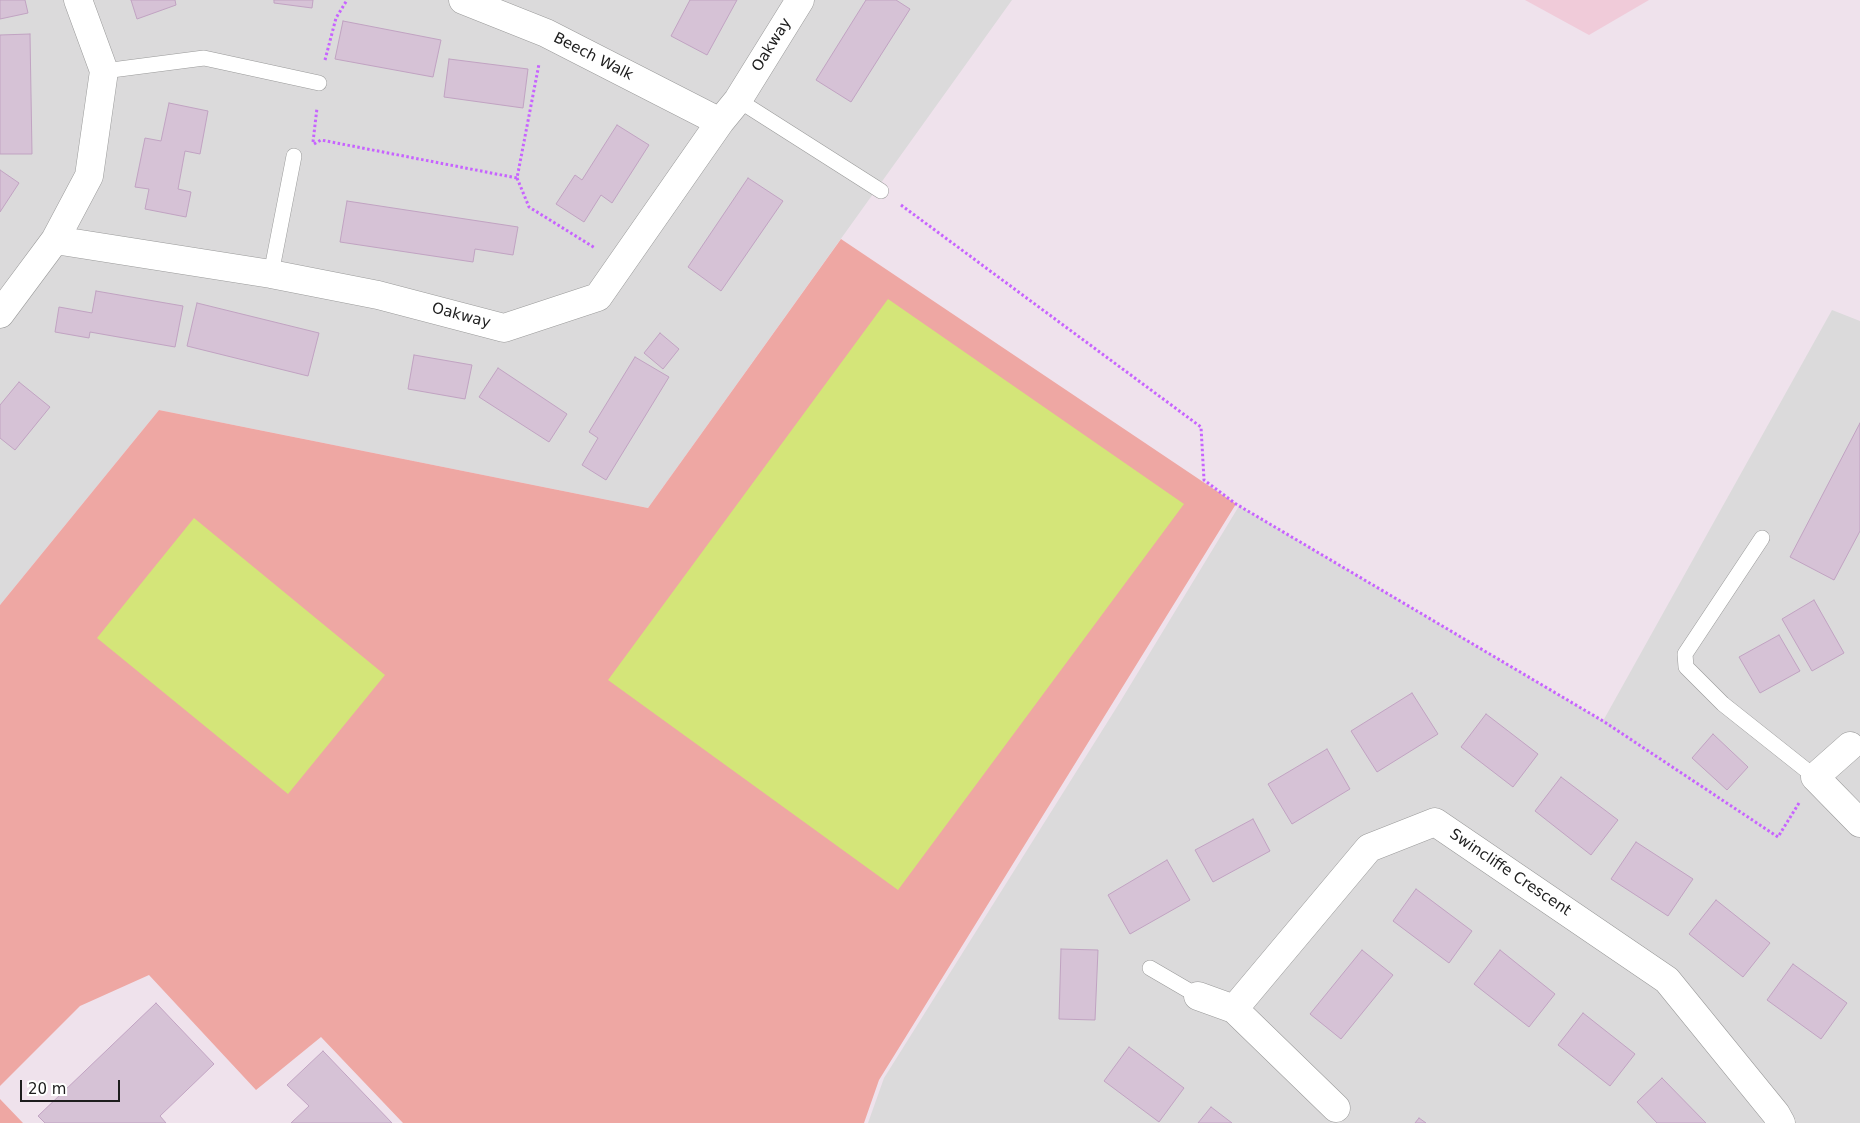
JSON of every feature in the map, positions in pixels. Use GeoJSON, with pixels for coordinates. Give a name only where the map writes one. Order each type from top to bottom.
{"type":"FeatureCollection","features":[{"type":"Feature","properties":{"kind":"street"},"geometry":{"type":"LineString","coordinates":[[0,314],[54,240],[89,176],[104,71],[78,0]]}},
{"type":"Feature","properties":{"kind":"street","name":"Beech Walk"},"geometry":{"type":"LineString","coordinates":[[463,0],[546,33],[720,122]]}},
{"type":"Feature","properties":{"kind":"street","name":"Oakway"},"geometry":{"type":"LineString","coordinates":[[54,240],[271,274],[378,295],[504,328],[598,297],[720,122],[738,100],[800,0]]}},
{"type":"Feature","properties":{"kind":"street"},"geometry":{"type":"LineString","coordinates":[[1850,746],[1815,777],[1860,823]]}},
{"type":"Feature","properties":{"kind":"street","name":"Swincliffe Crescent"},"geometry":{"type":"LineString","coordinates":[[1234,1010],[1369,848],[1435,822],[1667,980],[1776,1114],[1781,1123]]}},
{"type":"Feature","properties":{"kind":"street"},"geometry":{"type":"LineString","coordinates":[[1198,996],[1234,1010],[1336,1108]]}},
{"type":"Feature","properties":{"kind":"lane"},"geometry":{"type":"LineString","coordinates":[[104,71],[204,58],[319,83]]}},
{"type":"Feature","properties":{"kind":"lane"},"geometry":{"type":"LineString","coordinates":[[738,100],[881,191]]}},
{"type":"Feature","properties":{"kind":"lane"},"geometry":{"type":"LineString","coordinates":[[271,274],[294,156]]}},
{"type":"Feature","properties":{"kind":"lane"},"geometry":{"type":"LineString","coordinates":[[1762,538],[1685,654],[1686,666],[1723,704],[1815,777]]}},
{"type":"Feature","properties":{"kind":"lane"},"geometry":{"type":"LineString","coordinates":[[1150,968],[1198,996]]}},
{"type":"Feature","properties":{"kind":"path"},"geometry":{"type":"LineString","coordinates":[[546,33],[517,178],[529,207],[621,264]]}},
{"type":"Feature","properties":{"kind":"path"},"geometry":{"type":"LineString","coordinates":[[294,156],[321,140],[517,178]]}},
{"type":"Feature","properties":{"kind":"path"},"geometry":{"type":"LineString","coordinates":[[881,191],[1201,428],[1204,480],[1236,504],[1603,721],[1778,837],[1815,777]]}},
{"type":"Feature","properties":{"kind":"shaded area"},"geometry":{"type":"Polygon","coordinates":[[[0,0],[1012,0],[648,508],[159,410],[0,605],[0,0]]]}},
{"type":"Feature","properties":{"kind":"shaded area"},"geometry":{"type":"Polygon","coordinates":[[[1525,0],[1649,0],[1589,35],[1525,0]]]}},
{"type":"Feature","properties":{"kind":"shaded area"},"geometry":{"type":"Polygon","coordinates":[[[841,239],[1236,504],[879,1080],[864,1123],[403,1123],[321,1037],[256,1090],[149,975],[80,1006],[0,1086],[0,605],[159,410],[648,508],[841,239]]]}},
{"type":"Feature","properties":{"kind":"shaded area"},"geometry":{"type":"Polygon","coordinates":[[[1832,310],[1860,321],[1860,1123],[868,1123],[884,1078],[1120,702],[1239,506],[1603,721],[1832,310]]]}},
{"type":"Feature","properties":{"kind":"shaded area"},"geometry":{"type":"Polygon","coordinates":[[[0,1099],[23,1123],[0,1123],[0,1099]]]}},
{"type":"Feature","properties":{"kind":"green space"},"geometry":{"type":"Polygon","coordinates":[[[888,299],[1184,504],[898,890],[608,680],[888,299]]]}},
{"type":"Feature","properties":{"kind":"green space"},"geometry":{"type":"Polygon","coordinates":[[[194,518],[385,675],[288,794],[97,638],[194,518]]]}},
{"type":"Feature","properties":{"kind":"building"},"geometry":{"type":"Polygon","coordinates":[[[0,0],[25,0],[28,13],[0,19],[0,0]]]}},
{"type":"Feature","properties":{"kind":"building"},"geometry":{"type":"Polygon","coordinates":[[[131,0],[175,0],[176,5],[137,19],[131,0]]]}},
{"type":"Feature","properties":{"kind":"building"},"geometry":{"type":"Polygon","coordinates":[[[274,0],[313,0],[312,8],[274,3],[274,0]]]}},
{"type":"Feature","properties":{"kind":"building"},"geometry":{"type":"Polygon","coordinates":[[[690,0],[737,0],[707,55],[671,36],[690,0]]]}},
{"type":"Feature","properties":{"kind":"building"},"geometry":{"type":"Polygon","coordinates":[[[866,0],[896,0],[910,9],[851,102],[816,80],[866,0]]]}},
{"type":"Feature","properties":{"kind":"building"},"geometry":{"type":"Polygon","coordinates":[[[343,21],[441,40],[433,77],[335,59],[343,21]]]}},
{"type":"Feature","properties":{"kind":"building"},"geometry":{"type":"Polygon","coordinates":[[[30,34],[32,154],[0,154],[0,35],[30,34]]]}},
{"type":"Feature","properties":{"kind":"building"},"geometry":{"type":"Polygon","coordinates":[[[449,59],[528,69],[523,108],[444,97],[449,59]]]}},
{"type":"Feature","properties":{"kind":"building"},"geometry":{"type":"Polygon","coordinates":[[[169,103],[208,111],[200,154],[185,151],[178,189],[191,192],[186,217],[145,209],[149,189],[135,187],[145,138],[161,141],[169,103]]]}},
{"type":"Feature","properties":{"kind":"building"},"geometry":{"type":"Polygon","coordinates":[[[617,125],[649,145],[612,203],[601,195],[584,222],[556,204],[575,175],[582,180],[617,125]]]}},
{"type":"Feature","properties":{"kind":"building"},"geometry":{"type":"Polygon","coordinates":[[[0,170],[19,183],[0,212],[0,170]]]}},
{"type":"Feature","properties":{"kind":"building"},"geometry":{"type":"Polygon","coordinates":[[[748,178],[783,201],[721,291],[688,267],[748,178]]]}},
{"type":"Feature","properties":{"kind":"building"},"geometry":{"type":"Polygon","coordinates":[[[347,201],[518,227],[513,255],[475,249],[473,262],[340,242],[347,201]]]}},
{"type":"Feature","properties":{"kind":"building"},"geometry":{"type":"Polygon","coordinates":[[[96,291],[183,306],[175,347],[90,332],[89,338],[55,332],[59,307],[92,313],[96,291]]]}},
{"type":"Feature","properties":{"kind":"building"},"geometry":{"type":"Polygon","coordinates":[[[197,303],[319,333],[308,376],[187,346],[197,303]]]}},
{"type":"Feature","properties":{"kind":"building"},"geometry":{"type":"Polygon","coordinates":[[[660,333],[679,349],[663,369],[644,353],[660,333]]]}},
{"type":"Feature","properties":{"kind":"building"},"geometry":{"type":"Polygon","coordinates":[[[414,355],[472,365],[465,399],[408,389],[414,355]]]}},
{"type":"Feature","properties":{"kind":"building"},"geometry":{"type":"Polygon","coordinates":[[[635,357],[669,377],[606,480],[582,465],[598,438],[589,432],[635,357]]]}},
{"type":"Feature","properties":{"kind":"building"},"geometry":{"type":"Polygon","coordinates":[[[498,368],[567,414],[549,442],[479,397],[498,368]]]}},
{"type":"Feature","properties":{"kind":"building"},"geometry":{"type":"Polygon","coordinates":[[[19,382],[50,407],[15,450],[0,438],[0,405],[19,382]]]}},
{"type":"Feature","properties":{"kind":"building"},"geometry":{"type":"Polygon","coordinates":[[[1860,423],[1860,531],[1834,580],[1790,557],[1860,423]]]}},
{"type":"Feature","properties":{"kind":"building"},"geometry":{"type":"Polygon","coordinates":[[[1814,600],[1844,653],[1812,671],[1782,619],[1814,600]]]}},
{"type":"Feature","properties":{"kind":"building"},"geometry":{"type":"Polygon","coordinates":[[[1779,635],[1800,671],[1760,693],[1739,657],[1779,635]]]}},
{"type":"Feature","properties":{"kind":"building"},"geometry":{"type":"Polygon","coordinates":[[[1412,693],[1438,734],[1377,772],[1351,731],[1412,693]]]}},
{"type":"Feature","properties":{"kind":"building"},"geometry":{"type":"Polygon","coordinates":[[[1486,714],[1538,754],[1513,787],[1461,747],[1486,714]]]}},
{"type":"Feature","properties":{"kind":"building"},"geometry":{"type":"Polygon","coordinates":[[[1713,734],[1748,767],[1727,790],[1692,758],[1713,734]]]}},
{"type":"Feature","properties":{"kind":"building"},"geometry":{"type":"Polygon","coordinates":[[[1327,749],[1350,789],[1292,824],[1268,784],[1327,749]]]}},
{"type":"Feature","properties":{"kind":"building"},"geometry":{"type":"Polygon","coordinates":[[[1561,777],[1618,820],[1591,855],[1535,811],[1561,777]]]}},
{"type":"Feature","properties":{"kind":"building"},"geometry":{"type":"Polygon","coordinates":[[[1253,819],[1270,851],[1213,882],[1195,850],[1253,819]]]}},
{"type":"Feature","properties":{"kind":"building"},"geometry":{"type":"Polygon","coordinates":[[[1636,842],[1693,879],[1668,916],[1611,879],[1636,842]]]}},
{"type":"Feature","properties":{"kind":"building"},"geometry":{"type":"Polygon","coordinates":[[[1167,860],[1190,900],[1130,934],[1108,895],[1167,860]]]}},
{"type":"Feature","properties":{"kind":"building"},"geometry":{"type":"Polygon","coordinates":[[[1416,889],[1472,931],[1449,963],[1393,921],[1416,889]]]}},
{"type":"Feature","properties":{"kind":"building"},"geometry":{"type":"Polygon","coordinates":[[[1716,900],[1770,943],[1743,977],[1689,934],[1716,900]]]}},
{"type":"Feature","properties":{"kind":"building"},"geometry":{"type":"Polygon","coordinates":[[[1061,949],[1098,950],[1095,1020],[1059,1019],[1061,949]]]}},
{"type":"Feature","properties":{"kind":"building"},"geometry":{"type":"Polygon","coordinates":[[[1362,950],[1393,975],[1341,1039],[1310,1014],[1362,950]]]}},
{"type":"Feature","properties":{"kind":"building"},"geometry":{"type":"Polygon","coordinates":[[[1500,950],[1555,994],[1529,1027],[1474,984],[1500,950]]]}},
{"type":"Feature","properties":{"kind":"building"},"geometry":{"type":"Polygon","coordinates":[[[1793,964],[1847,1003],[1821,1039],[1767,1000],[1793,964]]]}},
{"type":"Feature","properties":{"kind":"building"},"geometry":{"type":"Polygon","coordinates":[[[156,1003],[214,1064],[160,1116],[166,1123],[45,1123],[38,1116],[156,1003]]]}},
{"type":"Feature","properties":{"kind":"building"},"geometry":{"type":"Polygon","coordinates":[[[1583,1013],[1635,1054],[1610,1086],[1558,1045],[1583,1013]]]}},
{"type":"Feature","properties":{"kind":"building"},"geometry":{"type":"Polygon","coordinates":[[[1129,1047],[1184,1088],[1159,1122],[1104,1081],[1129,1047]]]}},
{"type":"Feature","properties":{"kind":"building"},"geometry":{"type":"Polygon","coordinates":[[[323,1051],[392,1123],[291,1123],[309,1106],[287,1085],[323,1051]]]}},
{"type":"Feature","properties":{"kind":"building"},"geometry":{"type":"Polygon","coordinates":[[[1662,1078],[1706,1123],[1657,1123],[1637,1102],[1662,1078]]]}},
{"type":"Feature","properties":{"kind":"building"},"geometry":{"type":"Polygon","coordinates":[[[1211,1107],[1232,1123],[1198,1123],[1211,1107]]]}},
{"type":"Feature","properties":{"kind":"building"},"geometry":{"type":"Polygon","coordinates":[[[1419,1118],[1426,1123],[1415,1123],[1419,1118]]]}}]}
